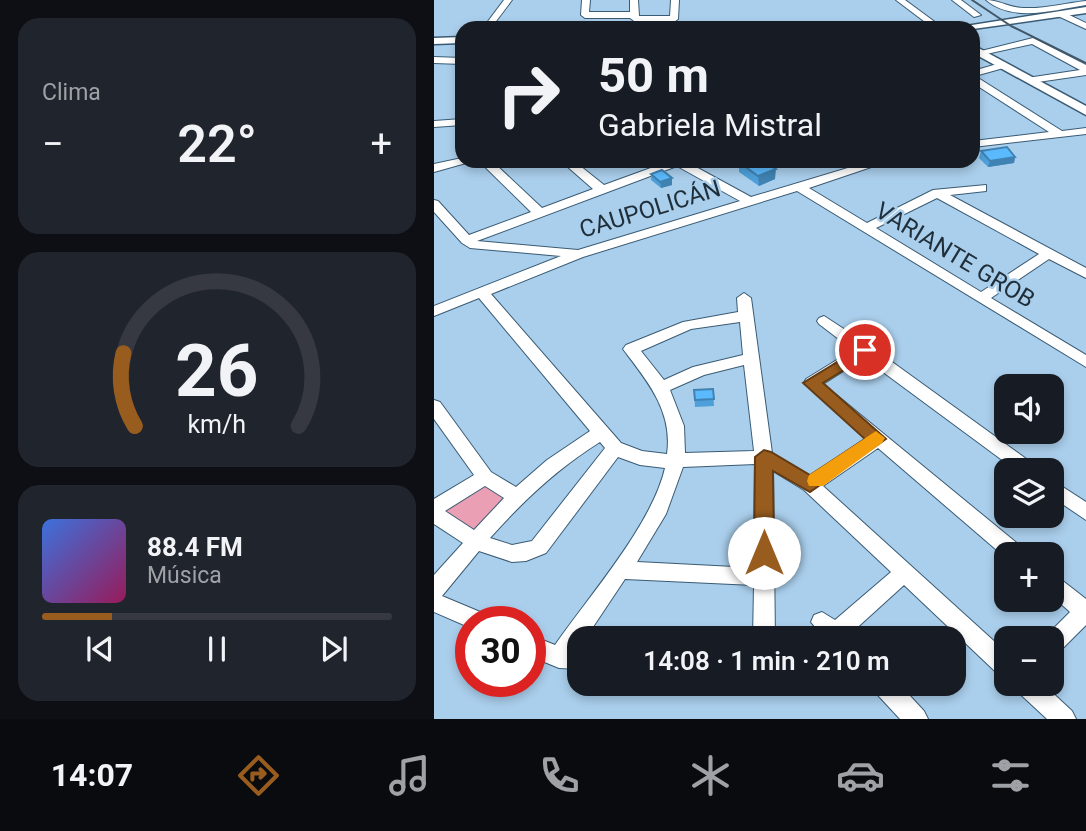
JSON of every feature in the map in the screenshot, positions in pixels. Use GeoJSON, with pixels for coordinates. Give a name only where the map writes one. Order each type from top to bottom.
{"type":"FeatureCollection","features":[{"type":"Feature","properties":{"kind":"main road"},"geometry":{"type":"LineString","coordinates":[[980,24],[1081,4]]}},
{"type":"Feature","properties":{"kind":"main road"},"geometry":{"type":"LineString","coordinates":[[434,41],[455,40]]}},
{"type":"Feature","properties":{"kind":"main road"},"geometry":{"type":"LineString","coordinates":[[980,52],[1086,111]]}},
{"type":"Feature","properties":{"kind":"street"},"geometry":{"type":"LineString","coordinates":[[500,21],[508,0]]}},
{"type":"Feature","properties":{"kind":"street"},"geometry":{"type":"LineString","coordinates":[[494,21],[517,0]]}},
{"type":"Feature","properties":{"kind":"street"},"geometry":{"type":"LineString","coordinates":[[586,0],[585,15],[674,19],[675,0]]}},
{"type":"Feature","properties":{"kind":"street"},"geometry":{"type":"LineString","coordinates":[[634,0],[634,17]]}},
{"type":"Feature","properties":{"kind":"street"},"geometry":{"type":"LineString","coordinates":[[900,0],[930,21]]}},
{"type":"Feature","properties":{"kind":"street"},"geometry":{"type":"LineString","coordinates":[[956,0],[977,15]]}},
{"type":"Feature","properties":{"kind":"street"},"geometry":{"type":"LineString","coordinates":[[990,0],[1009,12],[1058,10]]}},
{"type":"Feature","properties":{"kind":"street"},"geometry":{"type":"LineString","coordinates":[[1044,0],[1086,26]]}},
{"type":"Feature","properties":{"kind":"street"},"geometry":{"type":"LineString","coordinates":[[980,48],[1033,41],[1086,71]]}},
{"type":"Feature","properties":{"kind":"street"},"geometry":{"type":"LineString","coordinates":[[434,60],[455,61]]}},
{"type":"Feature","properties":{"kind":"street"},"geometry":{"type":"LineString","coordinates":[[980,72],[1004,65]]}},
{"type":"Feature","properties":{"kind":"street"},"geometry":{"type":"LineString","coordinates":[[1031,80],[1086,71]]}},
{"type":"Feature","properties":{"kind":"street"},"geometry":{"type":"LineString","coordinates":[[980,83],[1061,135]]}},
{"type":"Feature","properties":{"kind":"street"},"geometry":{"type":"LineString","coordinates":[[434,124],[455,122]]}},
{"type":"Feature","properties":{"kind":"street"},"geometry":{"type":"LineString","coordinates":[[980,143],[1086,131]]}},
{"type":"Feature","properties":{"kind":"street"},"geometry":{"type":"LineString","coordinates":[[434,168],[455,163]]}},
{"type":"Feature","properties":{"kind":"street"},"geometry":{"type":"LineString","coordinates":[[492,168],[540,213]]}},
{"type":"Feature","properties":{"kind":"street"},"geometry":{"type":"LineString","coordinates":[[575,168],[602,190]]}},
{"type":"Feature","properties":{"kind":"street"},"geometry":{"type":"LineString","coordinates":[[467,240],[661,168]]}},
{"type":"Feature","properties":{"kind":"street"},"geometry":{"type":"LineString","coordinates":[[688,168],[751,202]]}},
{"type":"Feature","properties":{"kind":"street","name":"CAUPOLICÁN"},"geometry":{"type":"LineString","coordinates":[[434,311],[578,254],[860,168]]}},
{"type":"Feature","properties":{"kind":"street","name":"VARIANTE GROB"},"geometry":{"type":"LineString","coordinates":[[799,187],[1086,362]]}},
{"type":"Feature","properties":{"kind":"street"},"geometry":{"type":"LineString","coordinates":[[867,228],[937,193],[982,188]]}},
{"type":"Feature","properties":{"kind":"street"},"geometry":{"type":"LineString","coordinates":[[937,193],[1086,274]]}},
{"type":"Feature","properties":{"kind":"street"},"geometry":{"type":"LineString","coordinates":[[434,204],[467,240],[486,247],[578,254]]}},
{"type":"Feature","properties":{"kind":"street"},"geometry":{"type":"LineString","coordinates":[[981,298],[1048,254]]}},
{"type":"Feature","properties":{"kind":"street"},"geometry":{"type":"LineString","coordinates":[[482,292],[615,448],[640,458],[676,461],[764,457],[810,485],[994,655]]}},
{"type":"Feature","properties":{"kind":"street"},"geometry":{"type":"LineString","coordinates":[[744,298],[764,457],[764,626]]}},
{"type":"Feature","properties":{"kind":"street"},"geometry":{"type":"LineString","coordinates":[[588,626],[620,570],[658,514],[676,461],[674,422],[661,388],[631,349],[688,325],[746,316]]}},
{"type":"Feature","properties":{"kind":"street"},"geometry":{"type":"LineString","coordinates":[[824,321],[1012,458]]}},
{"type":"Feature","properties":{"kind":"street"},"geometry":{"type":"LineString","coordinates":[[865,350],[811,383],[1001,542]]}},
{"type":"Feature","properties":{"kind":"street"},"geometry":{"type":"LineString","coordinates":[[661,388],[699,371],[751,358]]}},
{"type":"Feature","properties":{"kind":"street"},"geometry":{"type":"LineString","coordinates":[[434,407],[485,477],[515,496]]}},
{"type":"Feature","properties":{"kind":"street"},"geometry":{"type":"LineString","coordinates":[[434,590],[515,496],[555,461],[602,432]]}},
{"type":"Feature","properties":{"kind":"street"},"geometry":{"type":"LineString","coordinates":[[810,485],[877,439]]}},
{"type":"Feature","properties":{"kind":"street"},"geometry":{"type":"LineString","coordinates":[[485,477],[434,511],[476,541],[516,554],[539,547],[615,448]]}},
{"type":"Feature","properties":{"kind":"street"},"geometry":{"type":"LineString","coordinates":[[1064,496],[1086,512]]}},
{"type":"Feature","properties":{"kind":"street"},"geometry":{"type":"LineString","coordinates":[[620,570],[764,577]]}},
{"type":"Feature","properties":{"kind":"street"},"geometry":{"type":"LineString","coordinates":[[838,626],[904,573]]}},
{"type":"Feature","properties":{"kind":"street"},"geometry":{"type":"LineString","coordinates":[[1064,594],[1086,612],[1064,633]]}},
{"type":"Feature","properties":{"kind":"street"},"geometry":{"type":"LineString","coordinates":[[434,602],[455,611]]}},
{"type":"Feature","properties":{"kind":"street"},"geometry":{"type":"LineString","coordinates":[[546,651],[567,658]]}},
{"type":"Feature","properties":{"kind":"street"},"geometry":{"type":"LineString","coordinates":[[894,696],[916,719]]}},
{"type":"Feature","properties":{"kind":"street"},"geometry":{"type":"LineString","coordinates":[[1039,696],[1064,719]]}},
{"type":"Feature","properties":{"kind":"shaded area"},"geometry":{"type":"Polygon","coordinates":[[[484,481],[506,496],[471,535],[436,511],[484,481]]]}},
{"type":"Feature","properties":{"kind":"building"},"geometry":{"type":"Polygon","coordinates":[[[1007,147],[1015,157],[990,161],[981,151],[1007,147]]]}},
{"type":"Feature","properties":{"kind":"building"},"geometry":{"type":"Polygon","coordinates":[[[747,168],[776,169],[758,176],[747,168]]]}},
{"type":"Feature","properties":{"kind":"building"},"geometry":{"type":"Polygon","coordinates":[[[662,170],[672,178],[660,182],[651,174],[662,170]]]}},
{"type":"Feature","properties":{"kind":"building"},"geometry":{"type":"Polygon","coordinates":[[[713,389],[714,399],[695,400],[694,390],[713,389]]]}},
{"type":"Feature","properties":{"kind":"railway"},"geometry":{"type":"LineString","coordinates":[[972,0],[1011,26],[1086,63]]}},
{"type":"Feature","properties":{"kind":"slow traffic"},"geometry":{"type":"LineString","coordinates":[[816,481],[876,438]]}},
{"type":"Feature","properties":{"kind":"route"},"geometry":{"type":"LineString","coordinates":[[764,553],[764,457],[810,485],[877,439],[811,383],[865,350]]}}]}
